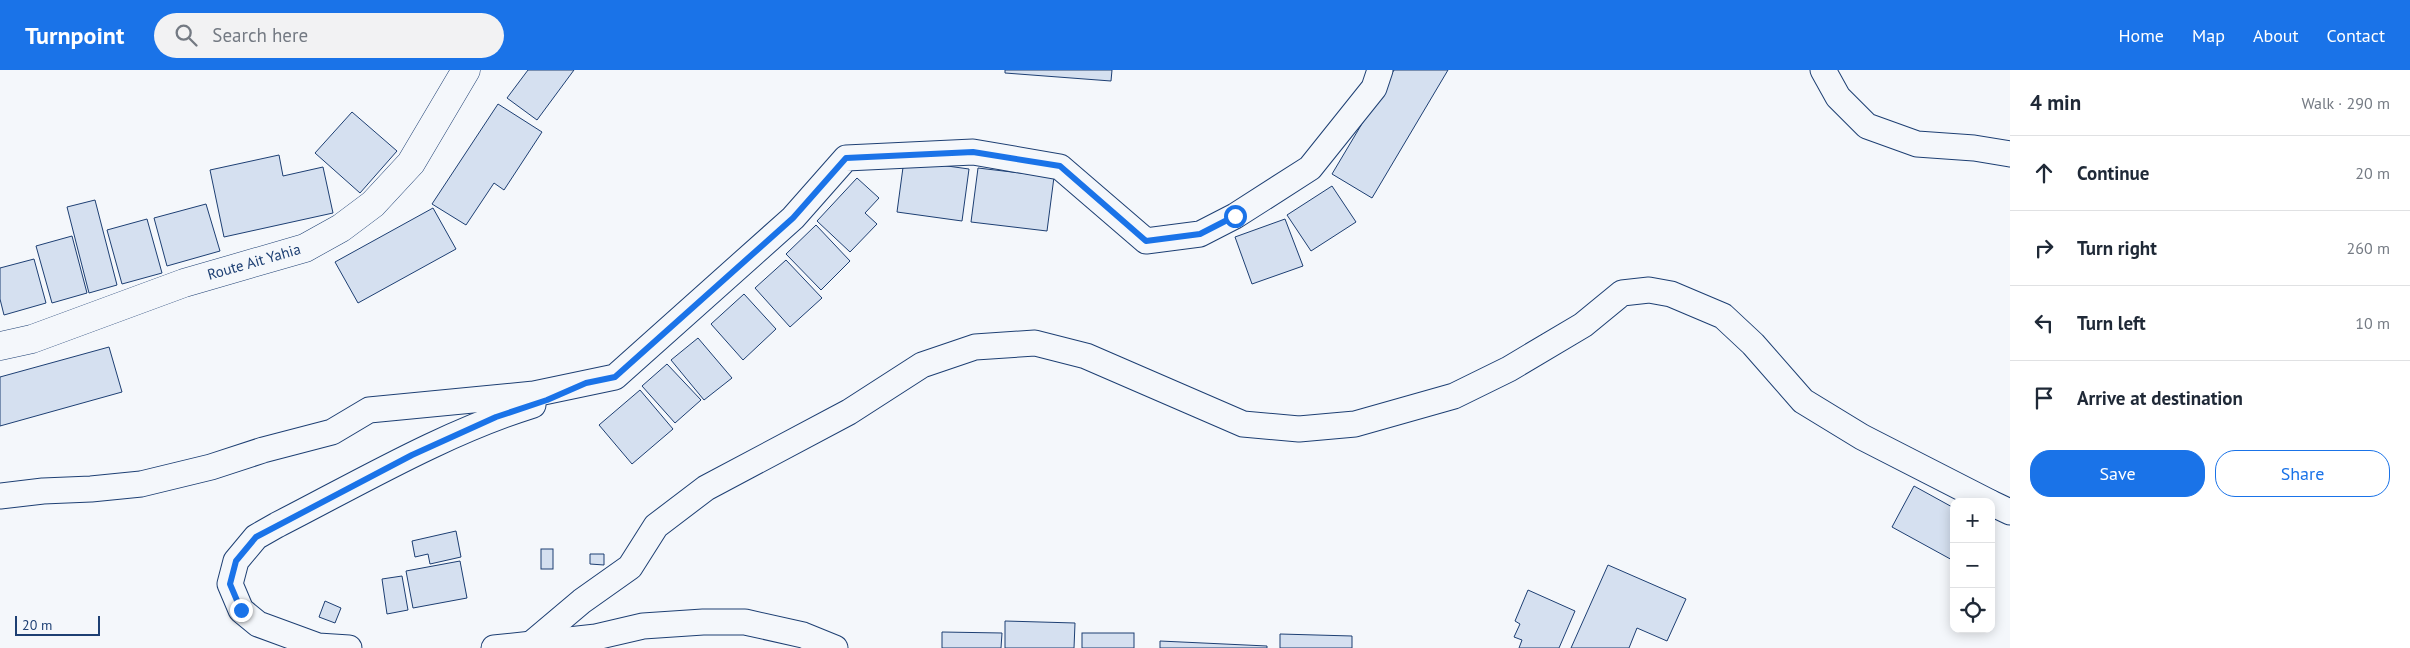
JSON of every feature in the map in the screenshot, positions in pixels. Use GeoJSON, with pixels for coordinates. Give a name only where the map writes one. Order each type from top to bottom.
{"type":"FeatureCollection","features":[{"type":"Feature","properties":{"kind":"main road","name":"Route Ait Yahia"},"geometry":{"type":"LineString","coordinates":[[0,346],[32,339],[184,283],[305,248],[342,228],[373,204],[411,163],[466,70]]}},
{"type":"Feature","properties":{"kind":"street"},"geometry":{"type":"LineString","coordinates":[[0,496],[44,490],[91,489],[150,482],[211,467],[263,450],[332,432],[369,410],[534,394],[615,377],[793,218],[846,158],[973,152],[1060,166],[1146,241],[1200,234],[1235,216],[1310,168],[1374,88],[1380,70]]}},
{"type":"Feature","properties":{"kind":"street"},"geometry":{"type":"LineString","coordinates":[[1823,70],[1838,97],[1867,126],[1917,144],[1974,148],[2010,154]]}},
{"type":"Feature","properties":{"kind":"street"},"geometry":{"type":"LineString","coordinates":[[531,644],[582,601],[630,567],[656,526],[706,488],[849,412],[922,365],[975,346],[1035,343],[1086,356],[1243,424],[1299,429],[1355,424],[1454,396],[1509,369],[1583,325],[1622,293],[1649,290],[1671,294],[1722,316],[1754,344],[1803,402],[1862,438],[1982,498]]}},
{"type":"Feature","properties":{"kind":"street"},"geometry":{"type":"LineString","coordinates":[[350,648],[318,646],[258,624],[241,610],[230,584],[236,561],[256,537],[412,455],[496,417],[547,400],[586,383]]}},
{"type":"Feature","properties":{"kind":"street"},"geometry":{"type":"LineString","coordinates":[[1995,504],[2010,512]]}},
{"type":"Feature","properties":{"kind":"street"},"geometry":{"type":"LineString","coordinates":[[494,648],[596,637],[642,626],[703,622],[745,622],[803,636],[835,648]]}},
{"type":"Feature","properties":{"kind":"building"},"geometry":{"type":"Polygon","coordinates":[[[528,70],[574,70],[537,120],[507,98],[528,70]]]}},
{"type":"Feature","properties":{"kind":"building"},"geometry":{"type":"Polygon","coordinates":[[[1005,70],[1112,70],[1111,81],[1005,73],[1005,70]]]}},
{"type":"Feature","properties":{"kind":"building"},"geometry":{"type":"Polygon","coordinates":[[[1394,70],[1448,70],[1372,198],[1332,174],[1394,70]]]}},
{"type":"Feature","properties":{"kind":"building"},"geometry":{"type":"Polygon","coordinates":[[[498,104],[542,132],[504,190],[494,183],[466,225],[432,204],[498,104]]]}},
{"type":"Feature","properties":{"kind":"building"},"geometry":{"type":"Polygon","coordinates":[[[352,112],[397,151],[360,193],[315,153],[352,112]]]}},
{"type":"Feature","properties":{"kind":"building"},"geometry":{"type":"Polygon","coordinates":[[[279,155],[283,176],[323,167],[333,213],[224,237],[210,170],[279,155]]]}},
{"type":"Feature","properties":{"kind":"building"},"geometry":{"type":"Polygon","coordinates":[[[904,160],[969,169],[962,221],[897,212],[904,160]]]}},
{"type":"Feature","properties":{"kind":"building"},"geometry":{"type":"Polygon","coordinates":[[[978,168],[1054,177],[1047,231],[971,222],[978,168]]]}},
{"type":"Feature","properties":{"kind":"building"},"geometry":{"type":"Polygon","coordinates":[[[857,178],[879,198],[865,213],[877,224],[850,252],[817,221],[857,178]]]}},
{"type":"Feature","properties":{"kind":"building"},"geometry":{"type":"Polygon","coordinates":[[[1332,186],[1356,222],[1311,251],[1287,215],[1332,186]]]}},
{"type":"Feature","properties":{"kind":"building"},"geometry":{"type":"Polygon","coordinates":[[[95,200],[117,285],[89,293],[67,207],[95,200]]]}},
{"type":"Feature","properties":{"kind":"building"},"geometry":{"type":"Polygon","coordinates":[[[206,204],[220,251],[167,266],[154,218],[206,204]]]}},
{"type":"Feature","properties":{"kind":"building"},"geometry":{"type":"Polygon","coordinates":[[[433,208],[456,249],[358,303],[335,262],[433,208]]]}},
{"type":"Feature","properties":{"kind":"building"},"geometry":{"type":"Polygon","coordinates":[[[147,219],[162,273],[122,284],[107,230],[147,219]]]}},
{"type":"Feature","properties":{"kind":"building"},"geometry":{"type":"Polygon","coordinates":[[[1285,219],[1303,266],[1252,284],[1235,237],[1285,219]]]}},
{"type":"Feature","properties":{"kind":"building"},"geometry":{"type":"Polygon","coordinates":[[[816,225],[850,261],[821,290],[786,254],[816,225]]]}},
{"type":"Feature","properties":{"kind":"building"},"geometry":{"type":"Polygon","coordinates":[[[72,236],[87,293],[52,303],[36,246],[72,236]]]}},
{"type":"Feature","properties":{"kind":"building"},"geometry":{"type":"Polygon","coordinates":[[[34,259],[46,303],[4,315],[0,299],[0,268],[34,259]]]}},
{"type":"Feature","properties":{"kind":"building"},"geometry":{"type":"Polygon","coordinates":[[[786,260],[822,298],[790,327],[755,288],[786,260]]]}},
{"type":"Feature","properties":{"kind":"building"},"geometry":{"type":"Polygon","coordinates":[[[744,294],[776,329],[743,360],[711,324],[744,294]]]}},
{"type":"Feature","properties":{"kind":"building"},"geometry":{"type":"Polygon","coordinates":[[[698,338],[732,378],[704,400],[671,360],[698,338]]]}},
{"type":"Feature","properties":{"kind":"building"},"geometry":{"type":"Polygon","coordinates":[[[109,347],[122,392],[0,426],[0,377],[109,347]]]}},
{"type":"Feature","properties":{"kind":"building"},"geometry":{"type":"Polygon","coordinates":[[[667,364],[701,400],[675,423],[642,386],[667,364]]]}},
{"type":"Feature","properties":{"kind":"building"},"geometry":{"type":"Polygon","coordinates":[[[640,390],[673,429],[632,464],[599,425],[640,390]]]}},
{"type":"Feature","properties":{"kind":"building"},"geometry":{"type":"Polygon","coordinates":[[[1914,486],[1950,506],[1950,559],[1892,527],[1914,486]]]}},
{"type":"Feature","properties":{"kind":"building"},"geometry":{"type":"Polygon","coordinates":[[[456,531],[461,557],[430,564],[428,554],[415,557],[412,541],[456,531]]]}},
{"type":"Feature","properties":{"kind":"building"},"geometry":{"type":"Polygon","coordinates":[[[541,549],[553,549],[553,569],[541,569],[541,549]]]}},
{"type":"Feature","properties":{"kind":"building"},"geometry":{"type":"Polygon","coordinates":[[[590,554],[604,554],[604,565],[590,564],[590,554]]]}},
{"type":"Feature","properties":{"kind":"building"},"geometry":{"type":"Polygon","coordinates":[[[460,561],[467,598],[413,608],[406,571],[460,561]]]}},
{"type":"Feature","properties":{"kind":"building"},"geometry":{"type":"Polygon","coordinates":[[[1608,565],[1686,599],[1667,641],[1637,628],[1629,648],[1571,648],[1608,565]]]}},
{"type":"Feature","properties":{"kind":"building"},"geometry":{"type":"Polygon","coordinates":[[[402,576],[408,610],[387,614],[382,579],[402,576]]]}},
{"type":"Feature","properties":{"kind":"building"},"geometry":{"type":"Polygon","coordinates":[[[1528,590],[1575,611],[1559,648],[1519,648],[1522,640],[1514,637],[1520,624],[1515,621],[1528,590]]]}},
{"type":"Feature","properties":{"kind":"building"},"geometry":{"type":"Polygon","coordinates":[[[325,601],[341,608],[335,623],[319,617],[325,601]]]}},
{"type":"Feature","properties":{"kind":"building"},"geometry":{"type":"Polygon","coordinates":[[[1005,621],[1075,623],[1074,648],[1005,648],[1005,621]]]}},
{"type":"Feature","properties":{"kind":"building"},"geometry":{"type":"Polygon","coordinates":[[[942,632],[1002,633],[1001,648],[942,648],[942,632]]]}},
{"type":"Feature","properties":{"kind":"building"},"geometry":{"type":"Polygon","coordinates":[[[1082,633],[1134,633],[1134,648],[1082,648],[1082,633]]]}},
{"type":"Feature","properties":{"kind":"building"},"geometry":{"type":"Polygon","coordinates":[[[1280,634],[1352,636],[1352,648],[1280,648],[1280,634]]]}},
{"type":"Feature","properties":{"kind":"building"},"geometry":{"type":"Polygon","coordinates":[[[1160,641],[1267,646],[1267,648],[1160,648],[1160,641]]]}},
{"type":"Feature","properties":{"kind":"route"},"geometry":{"type":"LineString","coordinates":[[241,610],[230,584],[236,561],[256,537],[412,455],[496,417],[547,400],[586,383],[615,377],[793,218],[846,158],[973,152],[1060,166],[1146,241],[1200,234],[1235,216]]}}]}
